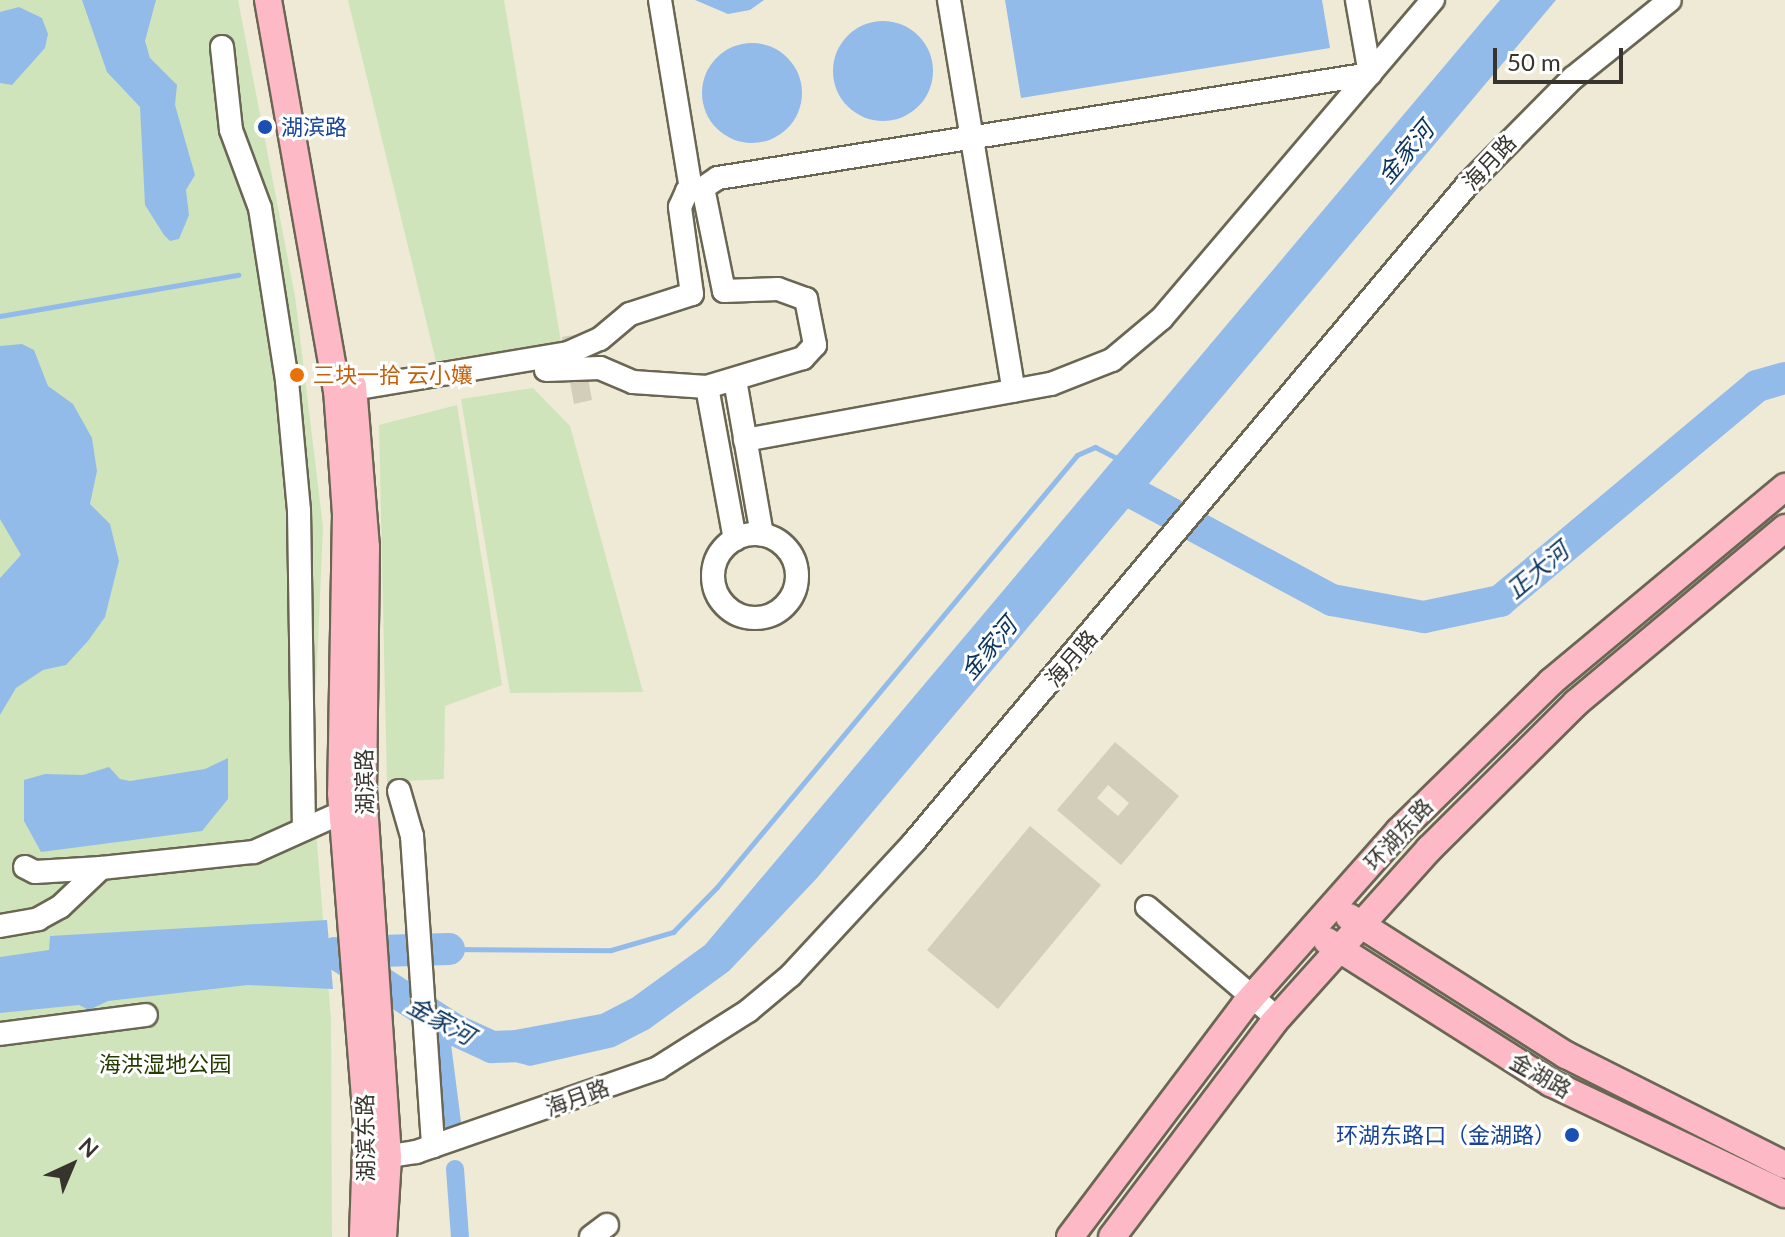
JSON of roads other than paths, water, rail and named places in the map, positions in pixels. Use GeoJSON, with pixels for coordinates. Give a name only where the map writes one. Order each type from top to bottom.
{"type":"FeatureCollection","features":[{"type":"Feature","properties":{"kind":"main road","name":"湖滨路"},"geometry":{"type":"LineString","coordinates":[[268,0],[337,390],[346,514],[343,812],[361,898]]}},
{"type":"Feature","properties":{"kind":"main road","name":"湖滨路"},"geometry":{"type":"LineString","coordinates":[[286,0],[354,397],[366,547],[361,898],[372,1041]]}},
{"type":"Feature","properties":{"kind":"main road","name":"环湖东路"},"geometry":{"type":"LineString","coordinates":[[1070,1237],[1163,1107],[1252,997],[1399,831],[1551,682],[1785,487]]}},
{"type":"Feature","properties":{"kind":"main road","name":"环湖东路"},"geometry":{"type":"LineString","coordinates":[[1112,1237],[1193,1123],[1277,1018],[1429,849],[1576,703],[1785,528]]}},
{"type":"Feature","properties":{"kind":"main road","name":"金湖路"},"geometry":{"type":"LineString","coordinates":[[1332,907],[1566,1055],[1785,1165]]}},
{"type":"Feature","properties":{"kind":"main road","name":"金湖路"},"geometry":{"type":"LineString","coordinates":[[1311,930],[1551,1083],[1785,1194]]}},
{"type":"Feature","properties":{"kind":"main road","name":"湖滨东路"},"geometry":{"type":"LineString","coordinates":[[372,1041],[383,1237]]}},
{"type":"Feature","properties":{"kind":"main road","name":"湖滨东路"},"geometry":{"type":"LineString","coordinates":[[363,1237],[377,1159]]}},
{"type":"Feature","properties":{"kind":"street"},"geometry":{"type":"LineString","coordinates":[[660,0],[697,189],[724,291]]}},
{"type":"Feature","properties":{"kind":"street"},"geometry":{"type":"LineString","coordinates":[[949,0],[1014,391]]}},
{"type":"Feature","properties":{"kind":"street"},"geometry":{"type":"LineString","coordinates":[[1357,0],[1370,74]]}},
{"type":"Feature","properties":{"kind":"street"},"geometry":{"type":"LineString","coordinates":[[745,440],[1014,391],[1082,373],[1136,343],[1433,0]]}},
{"type":"Feature","properties":{"kind":"street","name":"海月路"},"geometry":{"type":"LineString","coordinates":[[377,1159],[433,1146],[658,1068],[694,1046],[791,975],[922,848],[1028,724],[1157,557],[1467,185],[1573,78],[1670,0]]}},
{"type":"Feature","properties":{"kind":"street"},"geometry":{"type":"LineString","coordinates":[[222,47],[231,130],[260,208],[287,381],[299,511],[304,829]]}},
{"type":"Feature","properties":{"kind":"street"},"geometry":{"type":"LineString","coordinates":[[692,294],[680,207],[697,189],[718,178],[1370,74]]}},
{"type":"Feature","properties":{"kind":"street"},"geometry":{"type":"LineString","coordinates":[[778,289],[806,299],[815,345],[803,358],[707,387],[659,386],[600,368],[571,366],[354,397],[568,353],[600,339],[630,314],[692,294],[778,289]]}},
{"type":"Feature","properties":{"kind":"street"},"geometry":{"type":"LineString","coordinates":[[735,380],[762,535]]}},
{"type":"Feature","properties":{"kind":"street"},"geometry":{"type":"LineString","coordinates":[[707,387],[735,539]]}},
{"type":"Feature","properties":{"kind":"street"},"geometry":{"type":"LineString","coordinates":[[762,535],[786,547],[797,572],[796,586],[782,608],[756,618],[730,610],[714,587],[716,559],[735,539],[762,535]]}},
{"type":"Feature","properties":{"kind":"street"},"geometry":{"type":"LineString","coordinates":[[399,791],[412,836],[425,919],[425,1020],[433,1146]]}},
{"type":"Feature","properties":{"kind":"street"},"geometry":{"type":"LineString","coordinates":[[25,867],[35,872],[101,868],[254,852],[343,812]]}},
{"type":"Feature","properties":{"kind":"street"},"geometry":{"type":"LineString","coordinates":[[0,926],[38,919],[60,907],[101,868]]}},
{"type":"Feature","properties":{"kind":"street"},"geometry":{"type":"LineString","coordinates":[[1147,907],[1277,1018]]}},
{"type":"Feature","properties":{"kind":"street"},"geometry":{"type":"LineString","coordinates":[[0,1034],[146,1015]]}},
{"type":"Feature","properties":{"kind":"water"},"geometry":{"type":"Polygon","coordinates":[[[82,0],[156,0],[145,41],[150,58],[177,85],[175,105],[195,175],[186,190],[189,215],[179,239],[170,241],[164,235],[145,205],[140,107],[107,72],[82,0]]]}},
{"type":"Feature","properties":{"kind":"water"},"geometry":{"type":"Polygon","coordinates":[[[695,0],[764,0],[750,10],[728,14],[695,0]]]}},
{"type":"Feature","properties":{"kind":"water"},"geometry":{"type":"Polygon","coordinates":[[[1005,0],[1322,0],[1330,48],[1021,98],[1005,0]]]}},
{"type":"Feature","properties":{"kind":"water"},"geometry":{"type":"Polygon","coordinates":[[[1500,0],[1556,0],[817,878],[729,971],[649,1029],[614,1047],[530,1066],[483,1053],[493,1034],[601,1014],[632,998],[705,945],[1500,0]]]}},
{"type":"Feature","properties":{"kind":"water"},"geometry":{"type":"Polygon","coordinates":[[[19,7],[42,18],[48,34],[45,48],[12,85],[0,83],[0,12],[19,7]]]}},
{"type":"Feature","properties":{"kind":"water"},"geometry":{"type":"Polygon","coordinates":[[[883,21],[902,25],[919,35],[929,52],[933,71],[929,90],[919,107],[902,117],[883,121],[864,117],[847,107],[837,90],[833,71],[837,52],[847,35],[864,25],[883,21]]]}},
{"type":"Feature","properties":{"kind":"water"},"geometry":{"type":"Polygon","coordinates":[[[752,43],[771,47],[788,57],[798,74],[802,93],[798,112],[788,129],[771,139],[752,143],[733,139],[716,129],[706,112],[702,93],[706,74],[716,57],[733,47],[752,43]]]}},
{"type":"Feature","properties":{"kind":"water"},"geometry":{"type":"Polygon","coordinates":[[[22,344],[34,350],[48,386],[73,404],[92,438],[97,471],[90,504],[110,524],[119,561],[105,617],[88,641],[66,665],[43,670],[16,688],[0,715],[0,578],[21,555],[0,519],[0,346],[22,344]]]}},
{"type":"Feature","properties":{"kind":"water"},"geometry":{"type":"Polygon","coordinates":[[[228,758],[228,799],[202,831],[41,852],[24,821],[24,780],[45,774],[83,775],[109,767],[120,779],[130,781],[205,769],[228,758]]]}},
{"type":"Feature","properties":{"kind":"water"},"geometry":{"type":"Polygon","coordinates":[[[327,920],[333,989],[248,985],[108,1001],[89,1010],[79,1005],[0,1013],[0,957],[49,950],[50,936],[327,920]]]}},
{"type":"Feature","properties":{"kind":"waterway"},"geometry":{"type":"LineString","coordinates":[[0,316],[238,275]]}},
{"type":"Feature","properties":{"kind":"waterway","name":"正大河"},"geometry":{"type":"LineString","coordinates":[[1120,486],[1332,600],[1424,617],[1500,601],[1757,386],[1785,378]]}},
{"type":"Feature","properties":{"kind":"waterway"},"geometry":{"type":"LineString","coordinates":[[449,949],[611,950],[673,932],[717,887],[1077,455],[1095,447],[1121,460]]}},
{"type":"Feature","properties":{"kind":"waterway","name":"金家河"},"geometry":{"type":"LineString","coordinates":[[344,952],[449,949]]}},
{"type":"Feature","properties":{"kind":"waterway","name":"金家河"},"geometry":{"type":"LineString","coordinates":[[335,953],[455,1030],[492,1047],[529,1046]]}},
{"type":"Feature","properties":{"kind":"waterway"},"geometry":{"type":"LineString","coordinates":[[439,1021],[452,1122]]}},
{"type":"Feature","properties":{"kind":"waterway"},"geometry":{"type":"LineString","coordinates":[[455,1169],[460,1237]]}},
{"type":"Feature","properties":{"kind":"place","name":"湖滨路"},"geometry":{"type":"Point","coordinates":[265,127]}},
{"type":"Feature","properties":{"kind":"place","name":"三块一拾 云小孃"},"geometry":{"type":"Point","coordinates":[297,375]}},
{"type":"Feature","properties":{"kind":"place","name":"环湖东路口（金湖路）"},"geometry":{"type":"Point","coordinates":[1572,1135]}},
{"type":"Feature","properties":{"kind":"park label","name":"海洪湿地公园"},"geometry":{"type":"Point","coordinates":[165,1064]}}]}
